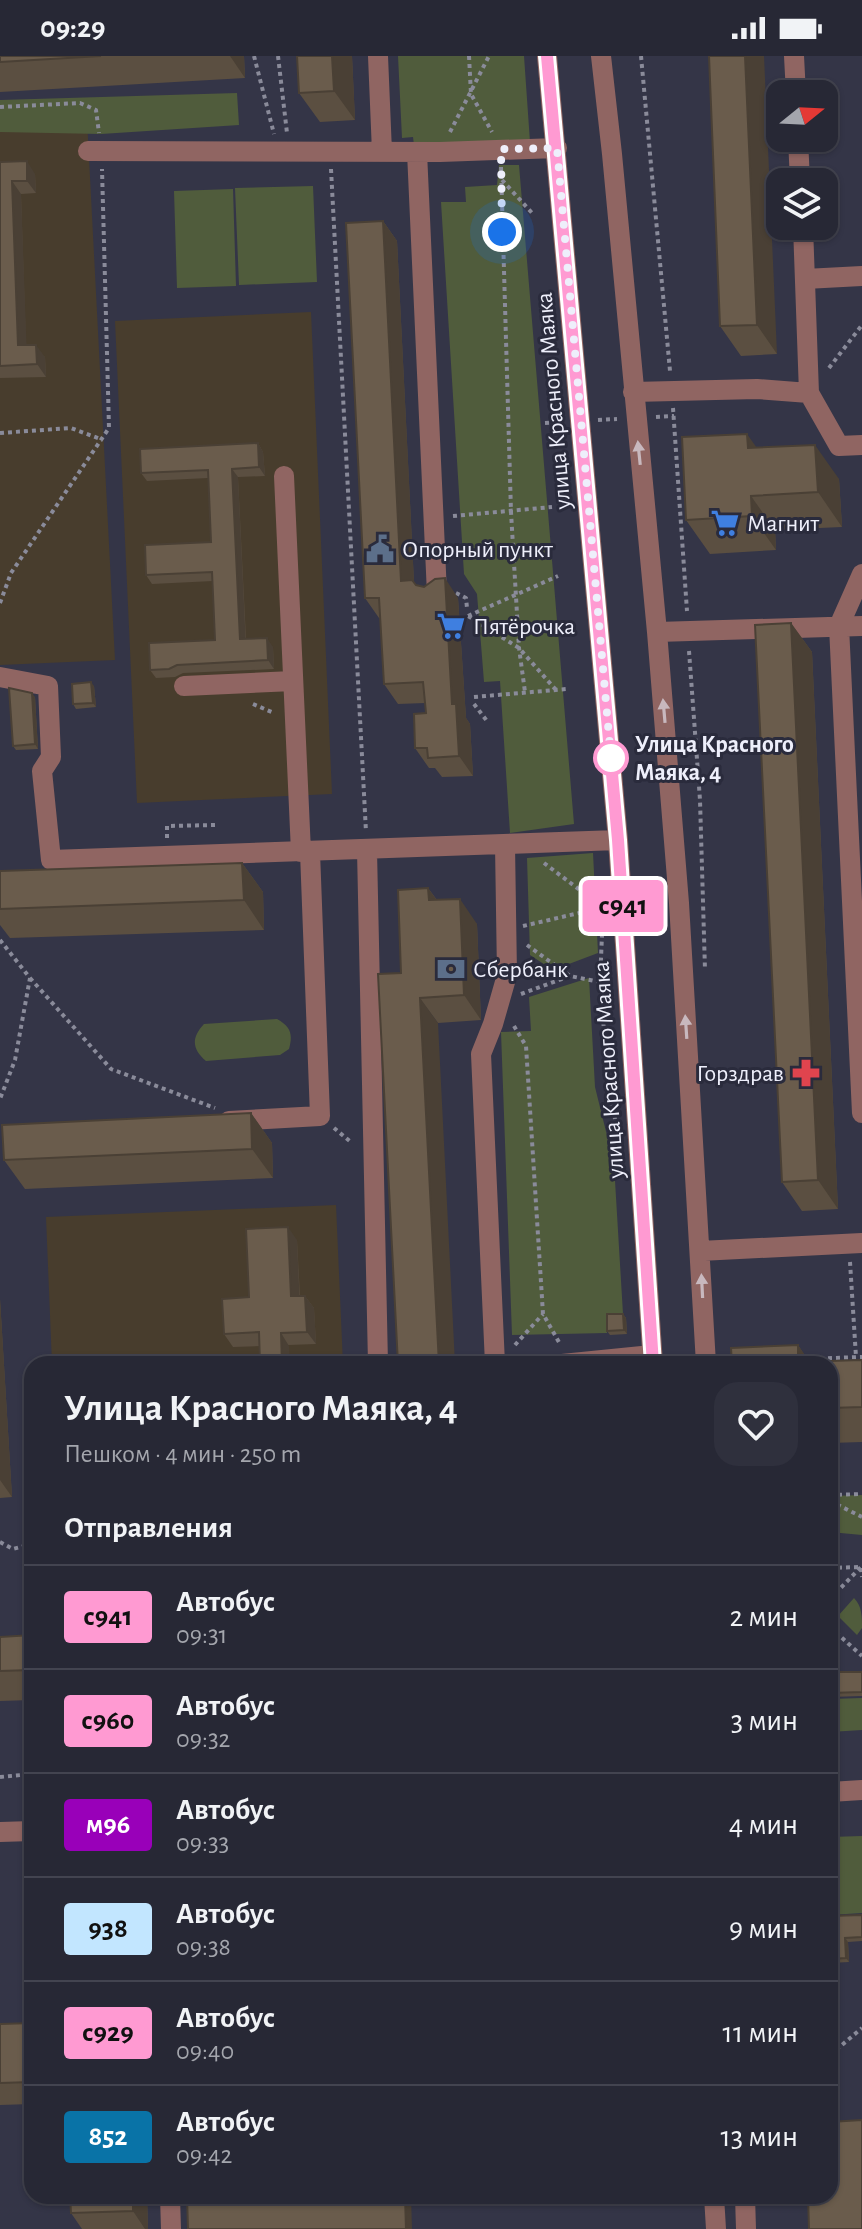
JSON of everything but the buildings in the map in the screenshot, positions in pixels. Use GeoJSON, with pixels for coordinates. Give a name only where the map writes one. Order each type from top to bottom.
{"type":"FeatureCollection","features":[{"type":"Feature","properties":{"kind":"street"},"geometry":{"type":"LineString","coordinates":[[378,56],[382,152]]}},
{"type":"Feature","properties":{"kind":"street","name":"улица Красного Маяка"},"geometry":{"type":"LineString","coordinates":[[547,56],[618,840],[653,1356]]}},
{"type":"Feature","properties":{"kind":"street"},"geometry":{"type":"LineString","coordinates":[[601,56],[657,632],[679,903],[706,1356]]}},
{"type":"Feature","properties":{"kind":"street"},"geometry":{"type":"LineString","coordinates":[[794,56],[795,80]]}},
{"type":"Feature","properties":{"kind":"street"},"geometry":{"type":"LineString","coordinates":[[95,151],[440,152],[557,148]]}},
{"type":"Feature","properties":{"kind":"street"},"geometry":{"type":"LineString","coordinates":[[417,152],[437,594]]}},
{"type":"Feature","properties":{"kind":"street"},"geometry":{"type":"LineString","coordinates":[[804,240],[809,393],[839,446],[862,445]]}},
{"type":"Feature","properties":{"kind":"street"},"geometry":{"type":"LineString","coordinates":[[805,279],[862,276]]}},
{"type":"Feature","properties":{"kind":"street"},"geometry":{"type":"LineString","coordinates":[[633,392],[757,389],[809,393]]}},
{"type":"Feature","properties":{"kind":"street"},"geometry":{"type":"LineString","coordinates":[[202,1122],[320,1116],[293,681],[284,476]]}},
{"type":"Feature","properties":{"kind":"street"},"geometry":{"type":"LineString","coordinates":[[862,574],[839,626],[855,808],[862,1113]]}},
{"type":"Feature","properties":{"kind":"street"},"geometry":{"type":"LineString","coordinates":[[657,632],[862,626]]}},
{"type":"Feature","properties":{"kind":"street"},"geometry":{"type":"LineString","coordinates":[[0,677],[48,686],[51,757],[42,771],[51,860],[618,840]]}},
{"type":"Feature","properties":{"kind":"street"},"geometry":{"type":"LineString","coordinates":[[184,686],[293,681]]}},
{"type":"Feature","properties":{"kind":"street"},"geometry":{"type":"LineString","coordinates":[[501,1356],[481,1054],[507,975],[506,930],[512,844]]}},
{"type":"Feature","properties":{"kind":"street"},"geometry":{"type":"LineString","coordinates":[[367,850],[378,1356]]}},
{"type":"Feature","properties":{"kind":"street"},"geometry":{"type":"LineString","coordinates":[[700,1251],[856,1243]]}},
{"type":"Feature","properties":{"kind":"street"},"geometry":{"type":"LineString","coordinates":[[838,1792],[862,1790]]}},
{"type":"Feature","properties":{"kind":"street"},"geometry":{"type":"LineString","coordinates":[[0,1832],[24,1831]]}},
{"type":"Feature","properties":{"kind":"street"},"geometry":{"type":"LineString","coordinates":[[170,2204],[171,2229]]}},
{"type":"Feature","properties":{"kind":"street"},"geometry":{"type":"LineString","coordinates":[[714,2204],[716,2229]]}},
{"type":"Feature","properties":{"kind":"street"},"geometry":{"type":"LineString","coordinates":[[745,2204],[746,2229]]}},
{"type":"Feature","properties":{"kind":"path"},"geometry":{"type":"LineString","coordinates":[[254,56],[284,152]]}},
{"type":"Feature","properties":{"kind":"path"},"geometry":{"type":"LineString","coordinates":[[278,56],[284,152]]}},
{"type":"Feature","properties":{"kind":"path"},"geometry":{"type":"LineString","coordinates":[[469,56],[471,94],[501,149],[511,512],[519,648],[525,692]]}},
{"type":"Feature","properties":{"kind":"path"},"geometry":{"type":"LineString","coordinates":[[440,152],[489,56]]}},
{"type":"Feature","properties":{"kind":"path"},"geometry":{"type":"LineString","coordinates":[[0,107],[80,103],[96,110],[95,151],[109,428],[11,573],[0,603]]}},
{"type":"Feature","properties":{"kind":"path"},"geometry":{"type":"LineString","coordinates":[[330,152],[367,850]]}},
{"type":"Feature","properties":{"kind":"path"},"geometry":{"type":"LineString","coordinates":[[501,179],[533,214]]}},
{"type":"Feature","properties":{"kind":"path"},"geometry":{"type":"LineString","coordinates":[[809,393],[862,325]]}},
{"type":"Feature","properties":{"kind":"path"},"geometry":{"type":"LineString","coordinates":[[647,417],[674,416]]}},
{"type":"Feature","properties":{"kind":"path"},"geometry":{"type":"LineString","coordinates":[[592,420],[624,419]]}},
{"type":"Feature","properties":{"kind":"path"},"geometry":{"type":"LineString","coordinates":[[545,423],[569,422]]}},
{"type":"Feature","properties":{"kind":"path"},"geometry":{"type":"LineString","coordinates":[[0,433],[71,428],[103,440]]}},
{"type":"Feature","properties":{"kind":"path"},"geometry":{"type":"LineString","coordinates":[[435,517],[552,507]]}},
{"type":"Feature","properties":{"kind":"path"},"geometry":{"type":"LineString","coordinates":[[556,690],[519,648],[468,616],[558,576]]}},
{"type":"Feature","properties":{"kind":"path"},"geometry":{"type":"LineString","coordinates":[[466,598],[467,608]]}},
{"type":"Feature","properties":{"kind":"path"},"geometry":{"type":"LineString","coordinates":[[474,697],[567,689]]}},
{"type":"Feature","properties":{"kind":"path"},"geometry":{"type":"LineString","coordinates":[[474,704],[487,721]]}},
{"type":"Feature","properties":{"kind":"path"},"geometry":{"type":"LineString","coordinates":[[168,856],[167,826],[217,825]]}},
{"type":"Feature","properties":{"kind":"path"},"geometry":{"type":"LineString","coordinates":[[512,844],[603,907]]}},
{"type":"Feature","properties":{"kind":"path"},"geometry":{"type":"LineString","coordinates":[[633,906],[669,904]]}},
{"type":"Feature","properties":{"kind":"path"},"geometry":{"type":"LineString","coordinates":[[506,930],[603,907]]}},
{"type":"Feature","properties":{"kind":"path"},"geometry":{"type":"LineString","coordinates":[[506,930],[570,976],[600,982],[603,907]]}},
{"type":"Feature","properties":{"kind":"path"},"geometry":{"type":"LineString","coordinates":[[0,940],[111,1069],[247,1120]]}},
{"type":"Feature","properties":{"kind":"path"},"geometry":{"type":"LineString","coordinates":[[566,1356],[543,1314],[526,1046],[498,1002],[570,976]]}},
{"type":"Feature","properties":{"kind":"path"},"geometry":{"type":"LineString","coordinates":[[0,1099],[15,1060],[30,978]]}},
{"type":"Feature","properties":{"kind":"path"},"geometry":{"type":"LineString","coordinates":[[320,1116],[374,1160]]}},
{"type":"Feature","properties":{"kind":"path"},"geometry":{"type":"LineString","coordinates":[[838,1358],[859,1357],[856,1243]]}},
{"type":"Feature","properties":{"kind":"path"},"geometry":{"type":"LineString","coordinates":[[504,1356],[543,1314]]}},
{"type":"Feature","properties":{"kind":"path"},"geometry":{"type":"LineString","coordinates":[[838,1495],[862,1494]]}},
{"type":"Feature","properties":{"kind":"path"},"geometry":{"type":"LineString","coordinates":[[838,1505],[862,1517]]}},
{"type":"Feature","properties":{"kind":"path"},"geometry":{"type":"LineString","coordinates":[[0,1542],[13,1549],[24,1546]]}},
{"type":"Feature","properties":{"kind":"path"},"geometry":{"type":"LineString","coordinates":[[838,1568],[861,1567]]}},
{"type":"Feature","properties":{"kind":"path"},"geometry":{"type":"LineString","coordinates":[[861,1567],[862,1577]]}},
{"type":"Feature","properties":{"kind":"path"},"geometry":{"type":"LineString","coordinates":[[838,1591],[861,1567]]}},
{"type":"Feature","properties":{"kind":"path"},"geometry":{"type":"LineString","coordinates":[[838,1634],[862,1656]]}},
{"type":"Feature","properties":{"kind":"path"},"geometry":{"type":"LineString","coordinates":[[0,1777],[24,1775]]}},
{"type":"Feature","properties":{"kind":"path"},"geometry":{"type":"LineString","coordinates":[[838,2048],[862,2028]]}},
{"type":"Feature","properties":{"kind":"shaded area"},"geometry":{"type":"Polygon","coordinates":[[[87,119],[115,660],[0,665],[0,124],[87,119]]]}},
{"type":"Feature","properties":{"kind":"shaded area"},"geometry":{"type":"Polygon","coordinates":[[[311,312],[332,794],[137,803],[115,321],[311,312]]]}},
{"type":"Feature","properties":{"kind":"shaded area"},"geometry":{"type":"Polygon","coordinates":[[[336,1205],[343,1356],[52,1356],[46,1217],[336,1205]]]}},
{"type":"Feature","properties":{"kind":"green space"},"geometry":{"type":"Polygon","coordinates":[[[398,56],[524,56],[530,142],[414,145],[413,137],[402,138],[398,56]]]}},
{"type":"Feature","properties":{"kind":"green space"},"geometry":{"type":"Polygon","coordinates":[[[237,93],[239,125],[101,134],[0,132],[0,100],[237,93]]]}},
{"type":"Feature","properties":{"kind":"green space"},"geometry":{"type":"Polygon","coordinates":[[[499,165],[519,165],[574,824],[510,833],[500,681],[484,682],[477,594],[464,574],[441,202],[466,202],[465,187],[497,185],[499,165]]]}},
{"type":"Feature","properties":{"kind":"green space"},"geometry":{"type":"Polygon","coordinates":[[[313,186],[317,282],[239,285],[235,188],[313,186]]]}},
{"type":"Feature","properties":{"kind":"green space"},"geometry":{"type":"Polygon","coordinates":[[[233,189],[236,286],[177,288],[174,191],[233,189]]]}},
{"type":"Feature","properties":{"kind":"green space"},"geometry":{"type":"Polygon","coordinates":[[[593,853],[598,953],[553,970],[530,955],[527,858],[593,853]]]}},
{"type":"Feature","properties":{"kind":"green space"},"geometry":{"type":"Polygon","coordinates":[[[589,978],[595,1087],[614,1164],[623,1314],[607,1315],[607,1333],[512,1335],[501,1032],[531,1031],[529,997],[589,978]]]}},
{"type":"Feature","properties":{"kind":"green space"},"geometry":{"type":"Polygon","coordinates":[[[277,1019],[291,1035],[289,1049],[280,1055],[206,1061],[196,1048],[195,1039],[204,1024],[277,1019]]]}},
{"type":"Feature","properties":{"kind":"green space"},"geometry":{"type":"Polygon","coordinates":[[[862,1495],[862,1535],[838,1533],[838,1496],[862,1495]]]}},
{"type":"Feature","properties":{"kind":"green space"},"geometry":{"type":"Polygon","coordinates":[[[854,1598],[862,1616],[862,1628],[857,1635],[838,1616],[854,1598]]]}},
{"type":"Feature","properties":{"kind":"green space"},"geometry":{"type":"Polygon","coordinates":[[[862,1698],[862,1730],[838,1732],[838,1699],[862,1698]]]}},
{"type":"Feature","properties":{"kind":"green space"},"geometry":{"type":"Polygon","coordinates":[[[862,1836],[862,1913],[838,1914],[838,1837],[862,1836]]]}},
{"type":"Feature","properties":{"kind":"bus line","name":"с941"},"geometry":{"type":"LineString","coordinates":[[547,56],[618,840],[652,1356]]}},
{"type":"Feature","properties":{"kind":"place","name":"Магнит"},"geometry":{"type":"Point","coordinates":[725,523]}},
{"type":"Feature","properties":{"kind":"place","name":"Опорный пункт"},"geometry":{"type":"Point","coordinates":[380,549]}},
{"type":"Feature","properties":{"kind":"place","name":"Пятёрочка"},"geometry":{"type":"Point","coordinates":[451,626]}},
{"type":"Feature","properties":{"kind":"place","name":"Улица Красного Маяка, 4"},"geometry":{"type":"Point","coordinates":[611,758]}},
{"type":"Feature","properties":{"kind":"place","name":"Сбербанк"},"geometry":{"type":"Point","coordinates":[451,969]}},
{"type":"Feature","properties":{"kind":"place","name":"Горздрав"},"geometry":{"type":"Point","coordinates":[806,1073]}},
{"type":"Feature","properties":{"kind":"route"},"geometry":{"type":"LineString","coordinates":[[502,232],[501,149],[557,148],[612,770],[611,758]]}}]}
